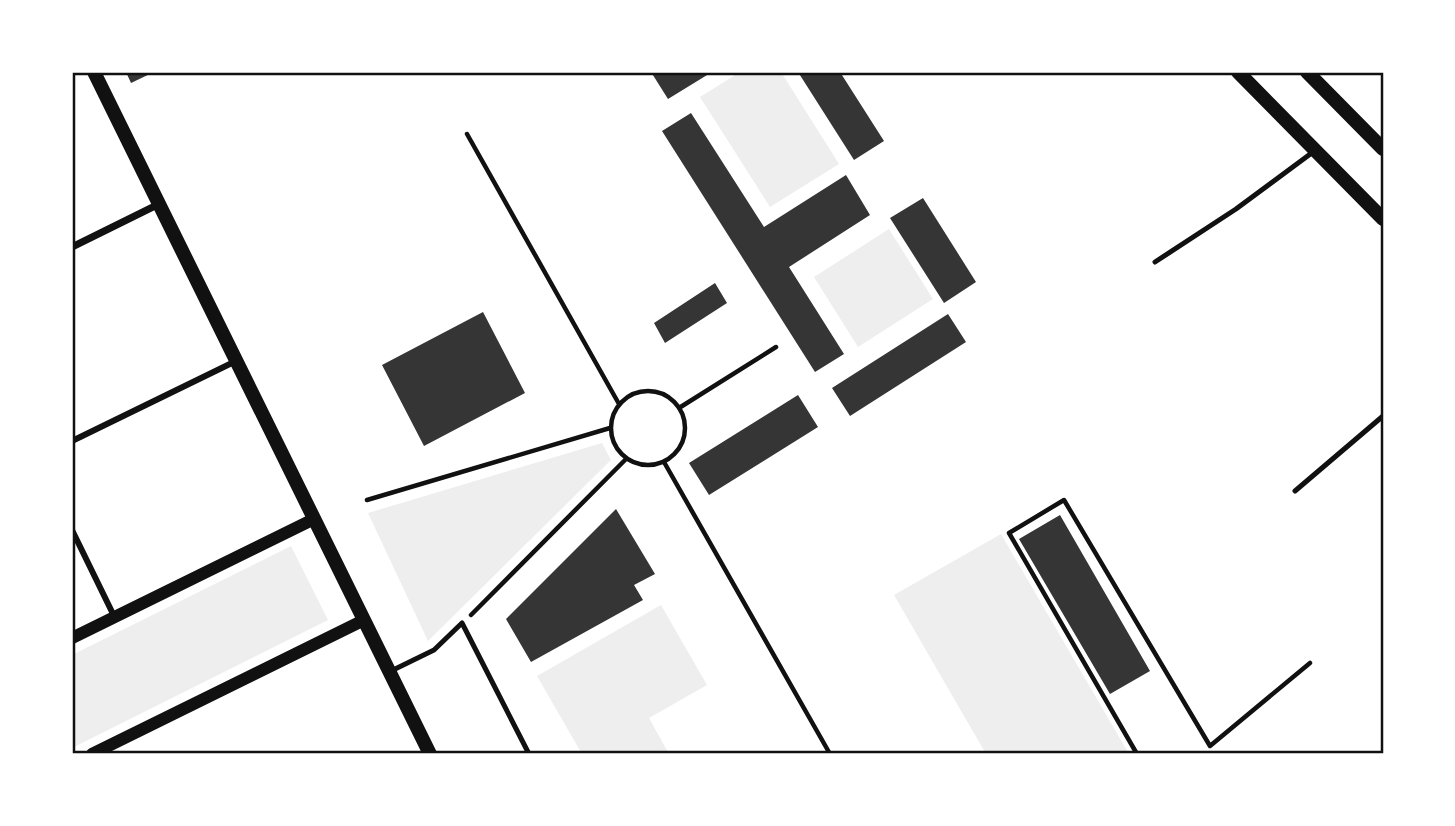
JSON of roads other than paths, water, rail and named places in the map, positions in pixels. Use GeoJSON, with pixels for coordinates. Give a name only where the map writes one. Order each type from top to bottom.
{"type":"FeatureCollection","features":[{"type":"Feature","properties":{"kind":"main road"},"geometry":{"type":"LineString","coordinates":[[94,72],[430,754]]}},
{"type":"Feature","properties":{"kind":"main road"},"geometry":{"type":"LineString","coordinates":[[1238,72],[1383,219]]}},
{"type":"Feature","properties":{"kind":"main road"},"geometry":{"type":"LineString","coordinates":[[1307,72],[1383,149]]}},
{"type":"Feature","properties":{"kind":"street"},"geometry":{"type":"LineString","coordinates":[[72,247],[159,204]]}},
{"type":"Feature","properties":{"kind":"street"},"geometry":{"type":"LineString","coordinates":[[72,441],[236,361]]}},
{"type":"Feature","properties":{"kind":"street"},"geometry":{"type":"LineString","coordinates":[[72,638],[314,519]]}},
{"type":"Feature","properties":{"kind":"street"},"geometry":{"type":"LineString","coordinates":[[72,530],[115,617]]}},
{"type":"Feature","properties":{"kind":"street"},"geometry":{"type":"LineString","coordinates":[[92,754],[364,620]]}},
{"type":"Feature","properties":{"kind":"lane"},"geometry":{"type":"LineString","coordinates":[[1155,262],[1236,209],[1315,150]]}},
{"type":"Feature","properties":{"kind":"lane"},"geometry":{"type":"LineString","coordinates":[[1295,491],[1383,416]]}},
{"type":"Feature","properties":{"kind":"lane"},"geometry":{"type":"LineString","coordinates":[[390,672],[434,650],[463,622],[529,754]]}}]}
